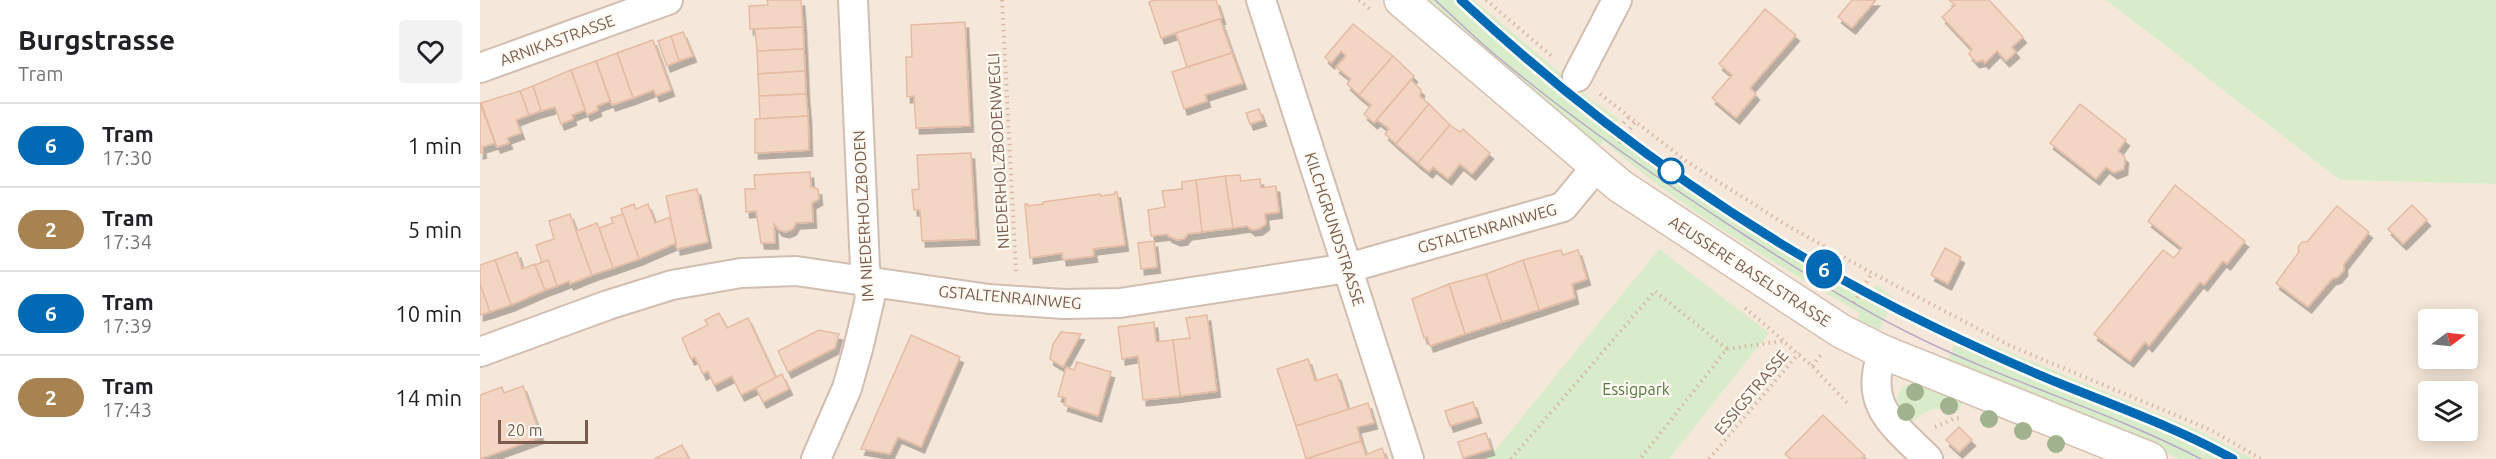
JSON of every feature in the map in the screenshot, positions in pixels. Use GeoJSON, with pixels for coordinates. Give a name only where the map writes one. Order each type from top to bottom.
{"type":"FeatureCollection","features":[{"type":"Feature","properties":{"kind":"main road","name":"AEUSSERE BASELSTRASSE"},"geometry":{"type":"LineString","coordinates":[[1401,0],[1620,186],[1841,332],[1883,352],[2150,459]]}},
{"type":"Feature","properties":{"kind":"street","name":"ARNIKASTRASSE"},"geometry":{"type":"LineString","coordinates":[[480,68],[668,0]]}},
{"type":"Feature","properties":{"kind":"street","name":"IM NIEDERHOLZBODEN"},"geometry":{"type":"LineString","coordinates":[[816,459],[847,388],[870,297],[865,267],[853,0]]}},
{"type":"Feature","properties":{"kind":"street","name":"KILCHGRUNDSTRASSE"},"geometry":{"type":"LineString","coordinates":[[1261,0],[1409,459]]}},
{"type":"Feature","properties":{"kind":"street"},"geometry":{"type":"LineString","coordinates":[[1577,77],[1617,0]]}},
{"type":"Feature","properties":{"kind":"street","name":"GSTALTENRAINWEG"},"geometry":{"type":"LineString","coordinates":[[480,352],[672,285],[741,273],[796,272],[1064,304],[1120,303],[1348,268],[1563,207],[1596,167]]}},
{"type":"Feature","properties":{"kind":"street"},"geometry":{"type":"LineString","coordinates":[[1883,352],[1877,369],[1875,387],[1880,405],[1890,421],[1919,450]]}},
{"type":"Feature","properties":{"kind":"path","name":"NIEDERHOLZBODENWEGLI"},"geometry":{"type":"LineString","coordinates":[[1002,0],[1018,300]]}},
{"type":"Feature","properties":{"kind":"path"},"geometry":{"type":"LineString","coordinates":[[1486,0],[1577,77],[1686,161],[1788,226],[2013,347],[2211,430],[2261,459]]}},
{"type":"Feature","properties":{"kind":"path"},"geometry":{"type":"LineString","coordinates":[[1852,308],[1872,273]]}},
{"type":"Feature","properties":{"kind":"path"},"geometry":{"type":"LineString","coordinates":[[1511,459],[1655,291],[1727,350]]}},
{"type":"Feature","properties":{"kind":"path"},"geometry":{"type":"LineString","coordinates":[[1640,459],[1727,350],[1783,341],[1799,353]]}},
{"type":"Feature","properties":{"kind":"path","name":"ESSIGSTRASSE"},"geometry":{"type":"LineString","coordinates":[[1709,459],[1799,353],[1812,366]]}},
{"type":"Feature","properties":{"kind":"path"},"geometry":{"type":"LineString","coordinates":[[1919,450],[1953,419],[1967,418]]}},
{"type":"Feature","properties":{"kind":"shaded area"},"geometry":{"type":"Polygon","coordinates":[[[480,0],[2106,0],[2340,180],[2496,184],[2496,459],[480,459],[480,0]]]}},
{"type":"Feature","properties":{"kind":"green space"},"geometry":{"type":"Polygon","coordinates":[[[1424,0],[1474,0],[1594,102],[1619,119],[1614,126],[1772,232],[1873,290],[1876,284],[1895,299],[1879,330],[1857,320],[1860,313],[1761,254],[1695,211],[1633,166],[1604,141],[1598,148],[1424,0]]]}},
{"type":"Feature","properties":{"kind":"green space"},"geometry":{"type":"Polygon","coordinates":[[[2106,0],[2496,0],[2496,184],[2340,180],[2106,0]]]}},
{"type":"Feature","properties":{"kind":"green space","name":"Essigpark"},"geometry":{"type":"Polygon","coordinates":[[[1659,249],[1769,333],[1669,459],[1488,459],[1659,249]]]}},
{"type":"Feature","properties":{"kind":"green space"},"geometry":{"type":"Polygon","coordinates":[[[1959,334],[1975,338],[2195,429],[2253,459],[2178,459],[2146,442],[1948,361],[1959,334]]]}},
{"type":"Feature","properties":{"kind":"green space"},"geometry":{"type":"Polygon","coordinates":[[[1908,384],[1926,388],[1962,403],[1959,411],[1944,409],[1927,411],[1911,424],[1900,408],[1897,397],[1903,387],[1908,384]]]}},
{"type":"Feature","properties":{"kind":"building"},"geometry":{"type":"Polygon","coordinates":[[[767,0],[801,0],[803,27],[750,29],[749,6],[768,5],[767,0]]]}},
{"type":"Feature","properties":{"kind":"building"},"geometry":{"type":"Polygon","coordinates":[[[1154,0],[1216,0],[1222,18],[1161,38],[1149,2],[1154,0]]]}},
{"type":"Feature","properties":{"kind":"building"},"geometry":{"type":"Polygon","coordinates":[[[1852,0],[1876,0],[1852,28],[1838,17],[1852,0]]]}},
{"type":"Feature","properties":{"kind":"building"},"geometry":{"type":"Polygon","coordinates":[[[1949,0],[1989,0],[2023,37],[2012,47],[2016,52],[2006,61],[1997,51],[1985,63],[1983,60],[1976,62],[1969,54],[1972,49],[1942,17],[1955,5],[1949,0]]]}},
{"type":"Feature","properties":{"kind":"building"},"geometry":{"type":"Polygon","coordinates":[[[1765,9],[1796,35],[1750,88],[1756,94],[1736,118],[1712,98],[1732,75],[1719,64],[1765,9]]]}},
{"type":"Feature","properties":{"kind":"building"},"geometry":{"type":"Polygon","coordinates":[[[1220,19],[1232,53],[1187,67],[1176,33],[1220,19]]]}},
{"type":"Feature","properties":{"kind":"building"},"geometry":{"type":"Polygon","coordinates":[[[965,22],[970,126],[916,128],[914,96],[907,97],[906,57],[912,57],[911,25],[965,22]]]}},
{"type":"Feature","properties":{"kind":"building"},"geometry":{"type":"Polygon","coordinates":[[[1353,24],[1393,56],[1359,95],[1347,84],[1351,79],[1336,67],[1346,56],[1341,51],[1331,63],[1325,57],[1353,24]]]}},
{"type":"Feature","properties":{"kind":"building"},"geometry":{"type":"Polygon","coordinates":[[[803,27],[804,49],[757,51],[755,29],[803,27]]]}},
{"type":"Feature","properties":{"kind":"building"},"geometry":{"type":"Polygon","coordinates":[[[683,32],[693,56],[679,61],[671,36],[683,32]]]}},
{"type":"Feature","properties":{"kind":"building"},"geometry":{"type":"Polygon","coordinates":[[[671,36],[679,61],[667,66],[658,41],[671,36]]]}},
{"type":"Feature","properties":{"kind":"building"},"geometry":{"type":"Polygon","coordinates":[[[653,40],[671,90],[656,96],[654,90],[633,98],[617,53],[653,40]]]}},
{"type":"Feature","properties":{"kind":"building"},"geometry":{"type":"Polygon","coordinates":[[[804,49],[805,71],[758,74],[757,51],[804,49]]]}},
{"type":"Feature","properties":{"kind":"building"},"geometry":{"type":"Polygon","coordinates":[[[617,53],[633,98],[612,105],[596,61],[617,53]]]}},
{"type":"Feature","properties":{"kind":"building"},"geometry":{"type":"Polygon","coordinates":[[[1232,53],[1243,83],[1205,95],[1207,101],[1184,109],[1172,72],[1232,53]]]}},
{"type":"Feature","properties":{"kind":"building"},"geometry":{"type":"Polygon","coordinates":[[[1393,56],[1414,76],[1374,123],[1364,114],[1371,105],[1359,95],[1393,56]]]}},
{"type":"Feature","properties":{"kind":"building"},"geometry":{"type":"Polygon","coordinates":[[[596,61],[610,101],[597,106],[598,110],[587,115],[571,70],[596,61]]]}},
{"type":"Feature","properties":{"kind":"building"},"geometry":{"type":"Polygon","coordinates":[[[571,70],[585,110],[572,115],[573,119],[561,124],[555,107],[541,111],[533,86],[571,70]]]}},
{"type":"Feature","properties":{"kind":"building"},"geometry":{"type":"Polygon","coordinates":[[[805,71],[806,94],[759,96],[758,74],[805,71]]]}},
{"type":"Feature","properties":{"kind":"building"},"geometry":{"type":"Polygon","coordinates":[[[1411,80],[1421,90],[1420,96],[1429,104],[1396,144],[1385,134],[1389,129],[1377,120],[1411,80]]]}},
{"type":"Feature","properties":{"kind":"building"},"geometry":{"type":"Polygon","coordinates":[[[533,86],[541,111],[529,115],[520,91],[533,86]]]}},
{"type":"Feature","properties":{"kind":"building"},"geometry":{"type":"Polygon","coordinates":[[[520,91],[529,115],[516,120],[521,133],[507,138],[509,143],[497,147],[481,103],[520,91]]]}},
{"type":"Feature","properties":{"kind":"building"},"geometry":{"type":"Polygon","coordinates":[[[806,94],[808,116],[760,119],[759,96],[806,94]]]}},
{"type":"Feature","properties":{"kind":"building"},"geometry":{"type":"Polygon","coordinates":[[[480,103],[495,143],[482,147],[483,152],[480,153],[480,103]]]}},
{"type":"Feature","properties":{"kind":"building"},"geometry":{"type":"Polygon","coordinates":[[[1429,104],[1450,125],[1418,163],[1396,144],[1429,104]]]}},
{"type":"Feature","properties":{"kind":"building"},"geometry":{"type":"Polygon","coordinates":[[[2080,104],[2126,140],[2118,151],[2125,157],[2124,169],[2114,173],[2106,167],[2096,179],[2050,143],[2080,104]]]}},
{"type":"Feature","properties":{"kind":"building"},"geometry":{"type":"Polygon","coordinates":[[[1259,109],[1263,120],[1250,124],[1246,113],[1259,109]]]}},
{"type":"Feature","properties":{"kind":"building"},"geometry":{"type":"Polygon","coordinates":[[[808,116],[809,150],[755,153],[755,119],[808,116]]]}},
{"type":"Feature","properties":{"kind":"building"},"geometry":{"type":"Polygon","coordinates":[[[1450,125],[1460,132],[1463,129],[1490,153],[1472,174],[1460,164],[1448,179],[1433,167],[1429,172],[1418,163],[1450,125]]]}},
{"type":"Feature","properties":{"kind":"building"},"geometry":{"type":"Polygon","coordinates":[[[971,153],[976,239],[922,241],[920,210],[914,210],[912,190],[919,189],[917,155],[971,153]]]}},
{"type":"Feature","properties":{"kind":"building"},"geometry":{"type":"Polygon","coordinates":[[[810,172],[811,187],[818,189],[819,199],[812,203],[813,222],[796,223],[793,229],[786,232],[779,230],[774,224],[775,243],[761,243],[756,211],[746,212],[745,189],[755,189],[754,175],[810,172]]]}},
{"type":"Feature","properties":{"kind":"building"},"geometry":{"type":"Polygon","coordinates":[[[1240,175],[1241,181],[1260,179],[1261,188],[1276,186],[1279,212],[1265,214],[1266,224],[1259,229],[1252,230],[1247,226],[1233,228],[1225,176],[1240,175]]]}},
{"type":"Feature","properties":{"kind":"building"},"geometry":{"type":"Polygon","coordinates":[[[1225,176],[1233,228],[1202,232],[1196,180],[1225,176]]]}},
{"type":"Feature","properties":{"kind":"building"},"geometry":{"type":"Polygon","coordinates":[[[1196,180],[1202,232],[1188,234],[1184,239],[1177,240],[1168,234],[1151,236],[1148,210],[1165,207],[1162,191],[1182,189],[1182,182],[1196,180]]]}},
{"type":"Feature","properties":{"kind":"building"},"geometry":{"type":"Polygon","coordinates":[[[2175,185],[2245,241],[2227,264],[2223,261],[2204,285],[2200,282],[2149,346],[2145,342],[2130,361],[2094,334],[2163,250],[2174,258],[2182,248],[2148,221],[2175,185]]]}},
{"type":"Feature","properties":{"kind":"building"},"geometry":{"type":"Polygon","coordinates":[[[697,189],[708,242],[677,249],[666,196],[697,189]]]}},
{"type":"Feature","properties":{"kind":"building"},"geometry":{"type":"Polygon","coordinates":[[[1117,192],[1125,245],[1093,249],[1094,256],[1063,260],[1062,253],[1030,258],[1025,204],[1028,206],[1043,204],[1043,202],[1100,194],[1101,196],[1115,194],[1117,192]]]}},
{"type":"Feature","properties":{"kind":"building"},"geometry":{"type":"Polygon","coordinates":[[[634,204],[636,209],[648,204],[655,223],[670,217],[676,243],[639,259],[621,209],[634,204]]]}},
{"type":"Feature","properties":{"kind":"building"},"geometry":{"type":"Polygon","coordinates":[[[2412,205],[2427,220],[2403,244],[2388,229],[2412,205]]]}},
{"type":"Feature","properties":{"kind":"building"},"geometry":{"type":"Polygon","coordinates":[[[2337,206],[2369,232],[2344,264],[2344,270],[2338,277],[2332,279],[2308,307],[2276,283],[2299,252],[2298,247],[2302,242],[2307,242],[2337,206]]]}},
{"type":"Feature","properties":{"kind":"building"},"geometry":{"type":"Polygon","coordinates":[[[570,214],[592,275],[570,284],[569,281],[557,286],[548,260],[542,263],[536,245],[554,239],[549,221],[570,214]]]}},
{"type":"Feature","properties":{"kind":"building"},"geometry":{"type":"Polygon","coordinates":[[[623,214],[639,259],[613,268],[599,228],[613,223],[611,218],[623,214]]]}},
{"type":"Feature","properties":{"kind":"building"},"geometry":{"type":"Polygon","coordinates":[[[597,223],[613,268],[592,275],[576,231],[597,223]]]}},
{"type":"Feature","properties":{"kind":"building"},"geometry":{"type":"Polygon","coordinates":[[[1154,241],[1157,267],[1141,269],[1138,243],[1154,241]]]}},
{"type":"Feature","properties":{"kind":"building"},"geometry":{"type":"Polygon","coordinates":[[[1945,248],[1961,257],[1948,284],[1931,275],[1945,248]]]}},
{"type":"Feature","properties":{"kind":"building"},"geometry":{"type":"Polygon","coordinates":[[[1561,250],[1563,255],[1578,250],[1587,279],[1572,284],[1575,298],[1539,310],[1523,260],[1561,250]]]}},
{"type":"Feature","properties":{"kind":"building"},"geometry":{"type":"Polygon","coordinates":[[[517,252],[522,269],[535,264],[545,290],[511,305],[495,260],[517,252]]]}},
{"type":"Feature","properties":{"kind":"building"},"geometry":{"type":"Polygon","coordinates":[[[495,260],[511,305],[490,312],[480,284],[480,265],[495,260]]]}},
{"type":"Feature","properties":{"kind":"building"},"geometry":{"type":"Polygon","coordinates":[[[548,260],[557,286],[545,290],[535,265],[548,260]]]}},
{"type":"Feature","properties":{"kind":"building"},"geometry":{"type":"Polygon","coordinates":[[[1523,260],[1539,310],[1502,322],[1486,274],[1523,260]]]}},
{"type":"Feature","properties":{"kind":"building"},"geometry":{"type":"Polygon","coordinates":[[[1486,274],[1502,322],[1465,334],[1449,284],[1486,274]]]}},
{"type":"Feature","properties":{"kind":"building"},"geometry":{"type":"Polygon","coordinates":[[[480,284],[490,312],[480,315],[480,284]]]}},
{"type":"Feature","properties":{"kind":"building"},"geometry":{"type":"Polygon","coordinates":[[[1449,284],[1465,334],[1430,346],[1427,337],[1424,338],[1412,299],[1449,284]]]}},
{"type":"Feature","properties":{"kind":"building"},"geometry":{"type":"Polygon","coordinates":[[[719,313],[727,328],[748,318],[776,378],[741,395],[732,376],[714,385],[708,371],[703,374],[695,357],[691,359],[682,338],[708,325],[705,320],[719,313]]]}},
{"type":"Feature","properties":{"kind":"building"},"geometry":{"type":"Polygon","coordinates":[[[1207,315],[1217,391],[1180,396],[1173,340],[1190,338],[1186,318],[1207,315]]]}},
{"type":"Feature","properties":{"kind":"building"},"geometry":{"type":"Polygon","coordinates":[[[1154,322],[1156,342],[1173,340],[1180,396],[1143,400],[1138,356],[1122,359],[1118,327],[1154,322]]]}},
{"type":"Feature","properties":{"kind":"building"},"geometry":{"type":"Polygon","coordinates":[[[819,330],[839,334],[835,348],[788,372],[778,351],[819,330]]]}},
{"type":"Feature","properties":{"kind":"building"},"geometry":{"type":"Polygon","coordinates":[[[1061,332],[1081,334],[1063,367],[1050,359],[1053,344],[1061,332]]]}},
{"type":"Feature","properties":{"kind":"building"},"geometry":{"type":"Polygon","coordinates":[[[911,335],[960,357],[921,447],[898,437],[890,454],[861,449],[911,335]]]}},
{"type":"Feature","properties":{"kind":"building"},"geometry":{"type":"Polygon","coordinates":[[[1308,359],[1315,381],[1337,374],[1348,410],[1296,426],[1277,369],[1308,359]]]}},
{"type":"Feature","properties":{"kind":"building"},"geometry":{"type":"Polygon","coordinates":[[[1077,362],[1111,372],[1098,416],[1064,405],[1066,398],[1058,396],[1066,367],[1074,370],[1077,362]]]}},
{"type":"Feature","properties":{"kind":"building"},"geometry":{"type":"Polygon","coordinates":[[[782,374],[789,389],[763,402],[756,388],[782,374]]]}},
{"type":"Feature","properties":{"kind":"building"},"geometry":{"type":"Polygon","coordinates":[[[523,386],[541,437],[480,459],[480,395],[502,387],[504,393],[523,386]]]}},
{"type":"Feature","properties":{"kind":"building"},"geometry":{"type":"Polygon","coordinates":[[[1473,402],[1478,417],[1450,426],[1445,411],[1473,402]]]}},
{"type":"Feature","properties":{"kind":"building"},"geometry":{"type":"Polygon","coordinates":[[[1368,403],[1374,423],[1357,427],[1361,441],[1306,459],[1296,426],[1368,403]]]}},
{"type":"Feature","properties":{"kind":"building"},"geometry":{"type":"Polygon","coordinates":[[[1823,415],[1865,456],[1861,459],[1791,459],[1785,454],[1823,415]]]}},
{"type":"Feature","properties":{"kind":"building"},"geometry":{"type":"Polygon","coordinates":[[[1959,427],[1972,440],[1959,452],[1946,440],[1959,427]]]}},
{"type":"Feature","properties":{"kind":"building"},"geometry":{"type":"Polygon","coordinates":[[[1486,433],[1491,449],[1463,458],[1458,442],[1486,433]]]}},
{"type":"Feature","properties":{"kind":"building"},"geometry":{"type":"Polygon","coordinates":[[[1361,441],[1366,455],[1382,448],[1386,459],[1306,459],[1361,441]]]}},
{"type":"Feature","properties":{"kind":"building"},"geometry":{"type":"Polygon","coordinates":[[[682,445],[689,459],[654,459],[682,445]]]}},
{"type":"Feature","properties":{"kind":"tram line"},"geometry":{"type":"LineString","coordinates":[[1435,0],[1499,58],[1620,151],[1826,287],[1867,311],[1945,350],[2129,425],[2201,459]]}},
{"type":"Feature","properties":{"kind":"tram line"},"geometry":{"type":"LineString","coordinates":[[1461,0],[1517,50],[1635,145],[1697,189],[1825,269],[1891,306],[1959,339],[2166,425],[2233,459]]}},
{"type":"Feature","properties":{"kind":"tram line","name":"6"},"geometry":{"type":"LineString","coordinates":[[1461,0],[1501,37],[1617,131],[1671,171],[1797,254],[1882,301],[1958,339],[2020,367],[2196,438],[2233,459]]}}]}
